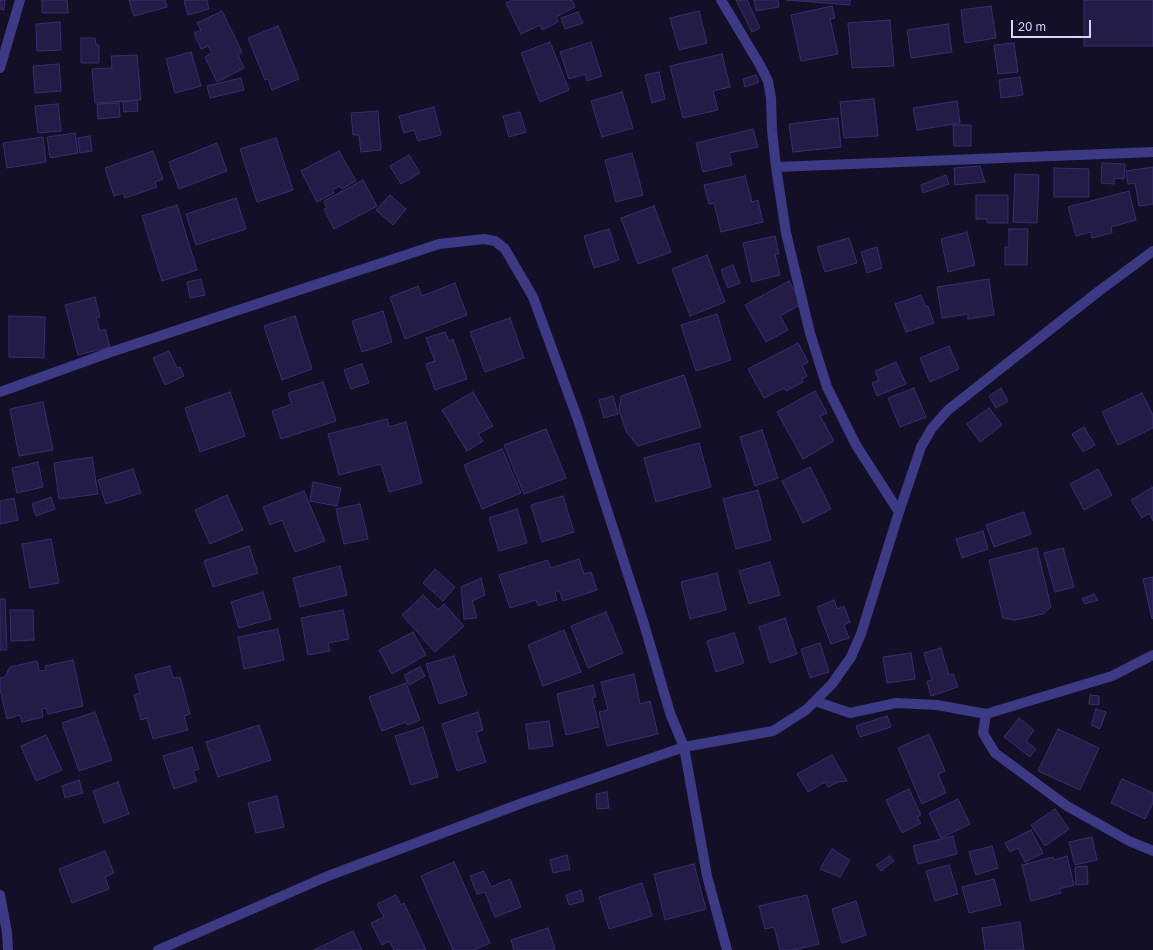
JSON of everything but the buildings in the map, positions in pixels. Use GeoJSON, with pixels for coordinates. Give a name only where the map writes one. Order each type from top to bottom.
{"type":"FeatureCollection","features":[{"type":"Feature","properties":{"kind":"street"},"geometry":{"type":"LineString","coordinates":[[0,68],[20,0]]}},
{"type":"Feature","properties":{"kind":"street"},"geometry":{"type":"LineString","coordinates":[[721,0],[768,81],[771,98],[772,130],[776,167],[786,233],[810,333],[827,387],[856,445],[899,512]]}},
{"type":"Feature","properties":{"kind":"street"},"geometry":{"type":"LineString","coordinates":[[776,167],[1153,152]]}},
{"type":"Feature","properties":{"kind":"street"},"geometry":{"type":"LineString","coordinates":[[0,392],[111,352],[439,244],[484,239],[496,240],[505,249],[533,297],[578,420],[644,624],[670,713],[684,747],[707,876],[727,950]]}},
{"type":"Feature","properties":{"kind":"street"},"geometry":{"type":"LineString","coordinates":[[158,950],[328,876],[524,802],[684,747],[773,731],[806,710],[832,684],[851,657],[860,634],[921,447],[932,428],[948,410],[1099,291],[1153,251]]}},
{"type":"Feature","properties":{"kind":"street"},"geometry":{"type":"LineString","coordinates":[[815,701],[850,713],[896,703],[937,705],[986,714],[1112,676],[1153,654]]}},
{"type":"Feature","properties":{"kind":"street"},"geometry":{"type":"LineString","coordinates":[[986,714],[983,733],[995,753],[1067,806],[1129,841],[1153,850]]}},
{"type":"Feature","properties":{"kind":"street"},"geometry":{"type":"LineString","coordinates":[[0,895],[7,932],[8,950]]}}]}
